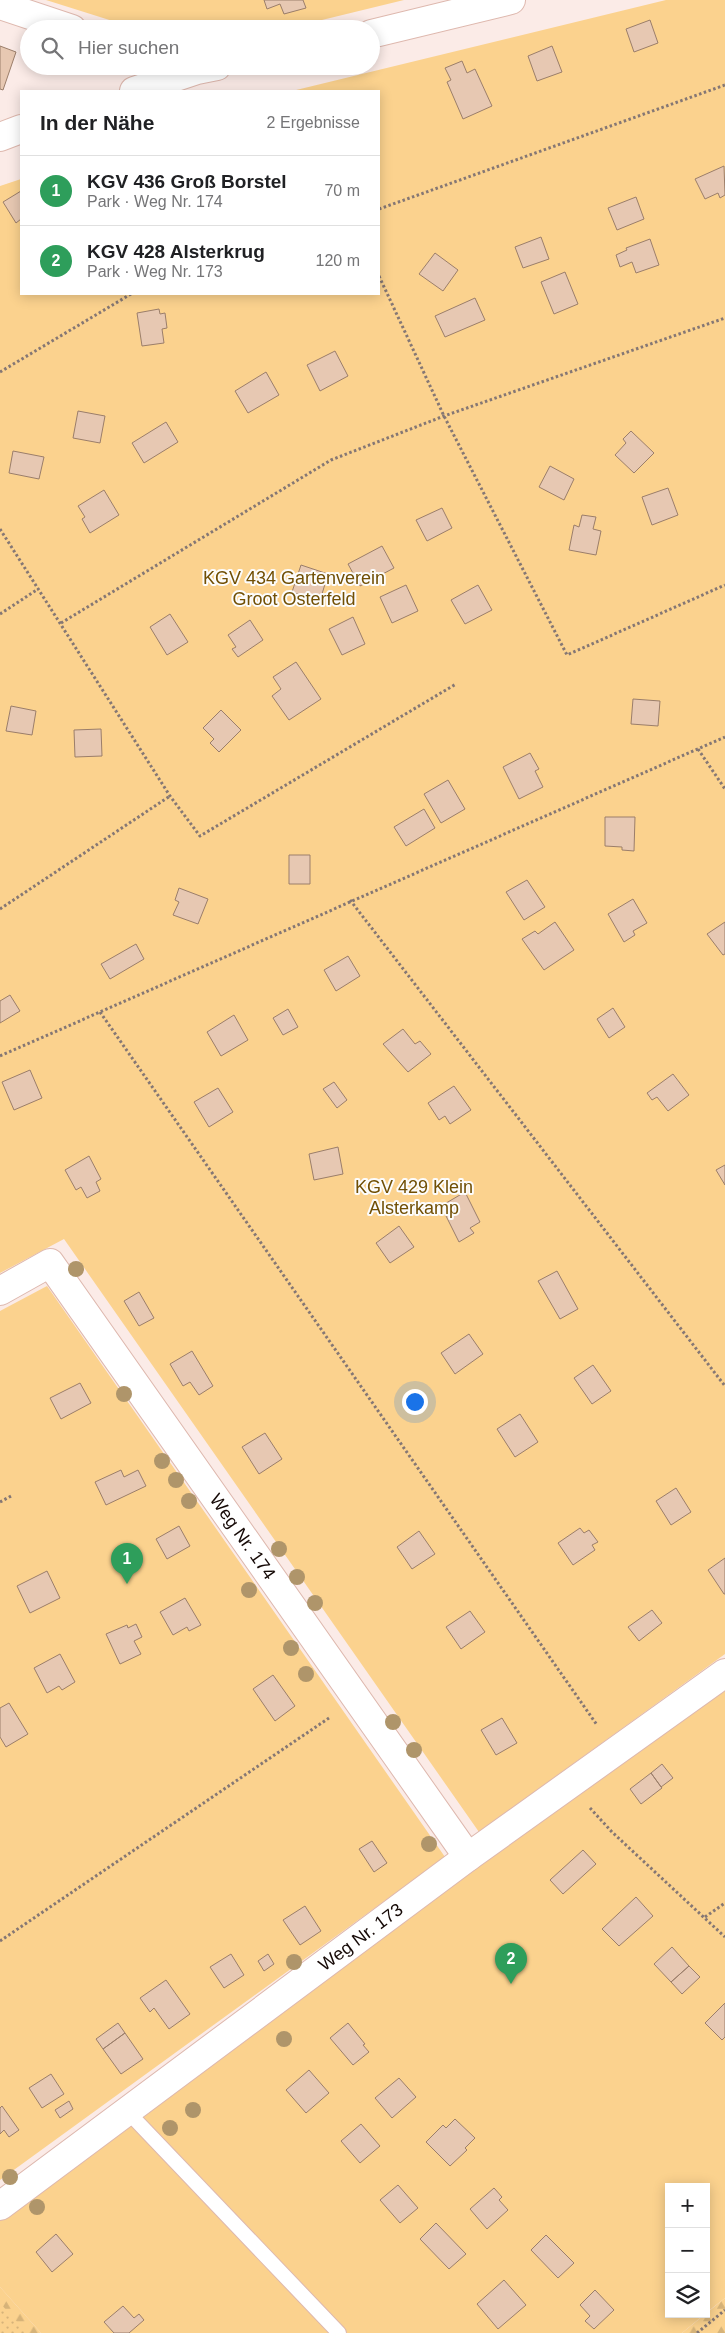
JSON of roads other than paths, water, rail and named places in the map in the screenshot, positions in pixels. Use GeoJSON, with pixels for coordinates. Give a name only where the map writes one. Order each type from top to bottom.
{"type":"FeatureCollection","features":[{"type":"Feature","properties":{"kind":"street"},"geometry":{"type":"LineString","coordinates":[[380,32],[511,0]]}},
{"type":"Feature","properties":{"kind":"street"},"geometry":{"type":"LineString","coordinates":[[0,5],[45,20]]}},
{"type":"Feature","properties":{"kind":"street"},"geometry":{"type":"LineString","coordinates":[[137,90],[178,75]]}},
{"type":"Feature","properties":{"kind":"street"},"geometry":{"type":"LineString","coordinates":[[0,137],[20,130]]}},
{"type":"Feature","properties":{"kind":"street","name":"Weg Nr. 174"},"geometry":{"type":"LineString","coordinates":[[0,1291],[50,1263],[468,1857]]}},
{"type":"Feature","properties":{"kind":"street","name":"Weg Nr. 173"},"geometry":{"type":"LineString","coordinates":[[0,2206],[468,1857],[725,1673]]}},
{"type":"Feature","properties":{"kind":"lane"},"geometry":{"type":"LineString","coordinates":[[128,2111],[339,2333]]}},
{"type":"Feature","properties":{"kind":"place","name":"KGV 436 Groß Borstel"},"geometry":{"type":"Point","coordinates":[127,1584]}},
{"type":"Feature","properties":{"kind":"place","name":"KGV 428 Alsterkrug"},"geometry":{"type":"Point","coordinates":[511,1984]}},
{"type":"Feature","properties":{"kind":"park label","name":"KGV 434 Gartenverein Groot Osterfeld"},"geometry":{"type":"Point","coordinates":[294,588]}},
{"type":"Feature","properties":{"kind":"park label","name":"KGV 429 Klein Alsterkamp"},"geometry":{"type":"Point","coordinates":[414,1197]}}]}
